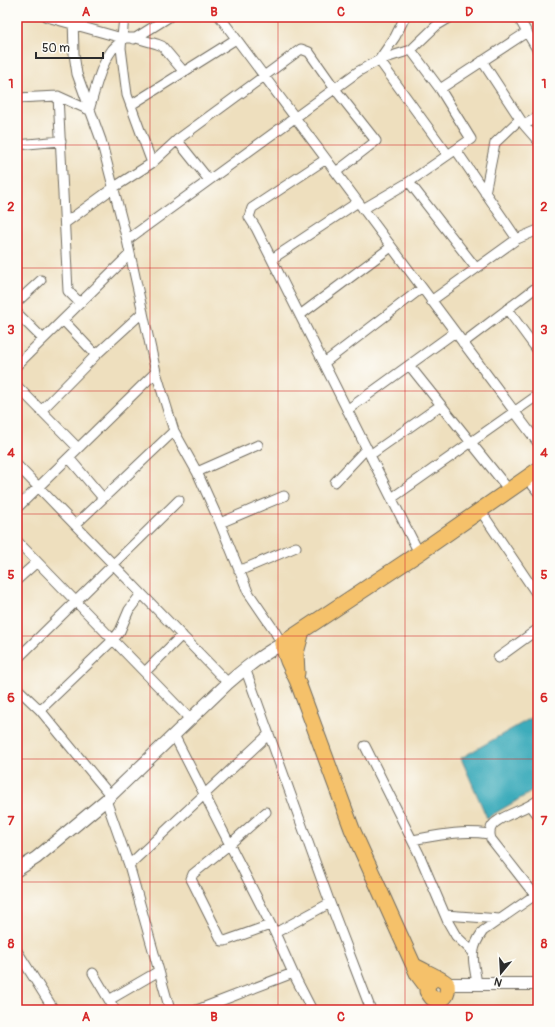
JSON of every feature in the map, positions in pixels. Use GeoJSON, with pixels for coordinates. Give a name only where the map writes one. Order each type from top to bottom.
{"type":"FeatureCollection","features":[{"type":"Feature","properties":{"kind":"main road"},"geometry":{"type":"LineString","coordinates":[[438,995],[415,965],[352,828],[298,680],[288,661],[282,644],[533,474]]}},
{"type":"Feature","properties":{"kind":"main road"},"geometry":{"type":"LineString","coordinates":[[298,680],[296,652],[302,631]]}},
{"type":"Feature","properties":{"kind":"street"},"geometry":{"type":"LineString","coordinates":[[47,17],[73,21],[122,42]]}},
{"type":"Feature","properties":{"kind":"street"},"geometry":{"type":"LineString","coordinates":[[124,17],[122,42],[127,95],[152,163]]}},
{"type":"Feature","properties":{"kind":"street"},"geometry":{"type":"LineString","coordinates":[[89,110],[107,58],[113,49],[122,42],[136,38],[169,17]]}},
{"type":"Feature","properties":{"kind":"street"},"geometry":{"type":"LineString","coordinates":[[220,17],[538,443]]}},
{"type":"Feature","properties":{"kind":"street"},"geometry":{"type":"LineString","coordinates":[[379,60],[395,37],[405,17]]}},
{"type":"Feature","properties":{"kind":"street"},"geometry":{"type":"LineString","coordinates":[[126,240],[359,71],[379,60],[411,50],[436,26],[451,17]]}},
{"type":"Feature","properties":{"kind":"street"},"geometry":{"type":"LineString","coordinates":[[518,17],[538,51]]}},
{"type":"Feature","properties":{"kind":"street"},"geometry":{"type":"LineString","coordinates":[[17,870],[36,858],[108,798],[245,668],[263,654],[282,644],[248,592],[220,523],[197,472],[174,431],[156,372],[130,254],[101,140],[77,74],[74,54],[73,21]]}},
{"type":"Feature","properties":{"kind":"street"},"geometry":{"type":"LineString","coordinates":[[440,88],[527,32]]}},
{"type":"Feature","properties":{"kind":"street"},"geometry":{"type":"LineString","coordinates":[[136,38],[162,46],[184,72]]}},
{"type":"Feature","properties":{"kind":"street"},"geometry":{"type":"LineString","coordinates":[[131,105],[236,39]]}},
{"type":"Feature","properties":{"kind":"street"},"geometry":{"type":"LineString","coordinates":[[65,223],[113,188],[152,163],[178,140],[301,49],[309,52],[335,89],[376,141],[336,172]]}},
{"type":"Feature","properties":{"kind":"street"},"geometry":{"type":"LineString","coordinates":[[272,259],[361,205],[409,182],[471,139],[440,88],[411,50]]}},
{"type":"Feature","properties":{"kind":"street"},"geometry":{"type":"LineString","coordinates":[[379,60],[485,193],[516,239]]}},
{"type":"Feature","properties":{"kind":"street"},"geometry":{"type":"LineString","coordinates":[[482,61],[522,122],[538,141]]}},
{"type":"Feature","properties":{"kind":"street"},"geometry":{"type":"LineString","coordinates":[[17,98],[58,96],[89,110]]}},
{"type":"Feature","properties":{"kind":"street"},"geometry":{"type":"LineString","coordinates":[[58,96],[68,291],[80,303]]}},
{"type":"Feature","properties":{"kind":"street"},"geometry":{"type":"LineString","coordinates":[[485,193],[495,143],[522,122],[538,117]]}},
{"type":"Feature","properties":{"kind":"street"},"geometry":{"type":"LineString","coordinates":[[178,140],[209,180]]}},
{"type":"Feature","properties":{"kind":"street"},"geometry":{"type":"LineString","coordinates":[[17,146],[61,141]]}},
{"type":"Feature","properties":{"kind":"street"},"geometry":{"type":"LineString","coordinates":[[326,159],[252,208],[249,216],[419,552]]}},
{"type":"Feature","properties":{"kind":"street"},"geometry":{"type":"LineString","coordinates":[[409,182],[476,268]]}},
{"type":"Feature","properties":{"kind":"street"},"geometry":{"type":"LineString","coordinates":[[431,300],[516,239],[538,230]]}},
{"type":"Feature","properties":{"kind":"street"},"geometry":{"type":"LineString","coordinates":[[300,315],[391,247]]}},
{"type":"Feature","properties":{"kind":"street"},"geometry":{"type":"LineString","coordinates":[[17,366],[130,254]]}},
{"type":"Feature","properties":{"kind":"street"},"geometry":{"type":"LineString","coordinates":[[17,302],[41,280]]}},
{"type":"Feature","properties":{"kind":"street"},"geometry":{"type":"LineString","coordinates":[[463,343],[538,286]]}},
{"type":"Feature","properties":{"kind":"street"},"geometry":{"type":"LineString","coordinates":[[324,363],[422,288]]}},
{"type":"Feature","properties":{"kind":"street"},"geometry":{"type":"LineString","coordinates":[[508,309],[538,351]]}},
{"type":"Feature","properties":{"kind":"street"},"geometry":{"type":"LineString","coordinates":[[41,411],[96,355],[143,312]]}},
{"type":"Feature","properties":{"kind":"street"},"geometry":{"type":"LineString","coordinates":[[17,313],[43,339]]}},
{"type":"Feature","properties":{"kind":"street"},"geometry":{"type":"LineString","coordinates":[[63,320],[96,355]]}},
{"type":"Feature","properties":{"kind":"street"},"geometry":{"type":"LineString","coordinates":[[348,410],[455,332]]}},
{"type":"Feature","properties":{"kind":"street"},"geometry":{"type":"LineString","coordinates":[[409,365],[509,490]]}},
{"type":"Feature","properties":{"kind":"street"},"geometry":{"type":"LineString","coordinates":[[17,508],[156,372]]}},
{"type":"Feature","properties":{"kind":"street"},"geometry":{"type":"LineString","coordinates":[[17,386],[78,448]]}},
{"type":"Feature","properties":{"kind":"street"},"geometry":{"type":"LineString","coordinates":[[392,498],[538,395]]}},
{"type":"Feature","properties":{"kind":"street"},"geometry":{"type":"LineString","coordinates":[[335,482],[368,452],[441,405]]}},
{"type":"Feature","properties":{"kind":"street"},"geometry":{"type":"LineString","coordinates":[[75,526],[174,431]]}},
{"type":"Feature","properties":{"kind":"street"},"geometry":{"type":"LineString","coordinates":[[197,472],[258,445]]}},
{"type":"Feature","properties":{"kind":"street"},"geometry":{"type":"LineString","coordinates":[[68,458],[103,498]]}},
{"type":"Feature","properties":{"kind":"street"},"geometry":{"type":"LineString","coordinates":[[17,465],[228,683]]}},
{"type":"Feature","properties":{"kind":"street"},"geometry":{"type":"LineString","coordinates":[[533,474],[538,492]]}},
{"type":"Feature","properties":{"kind":"street"},"geometry":{"type":"LineString","coordinates":[[220,523],[284,496]]}},
{"type":"Feature","properties":{"kind":"street"},"geometry":{"type":"LineString","coordinates":[[17,659],[179,500]]}},
{"type":"Feature","properties":{"kind":"street"},"geometry":{"type":"LineString","coordinates":[[480,510],[538,596]]}},
{"type":"Feature","properties":{"kind":"street"},"geometry":{"type":"LineString","coordinates":[[17,541],[190,719]]}},
{"type":"Feature","properties":{"kind":"street"},"geometry":{"type":"LineString","coordinates":[[239,571],[296,548]]}},
{"type":"Feature","properties":{"kind":"street"},"geometry":{"type":"LineString","coordinates":[[17,580],[37,562]]}},
{"type":"Feature","properties":{"kind":"street"},"geometry":{"type":"LineString","coordinates":[[40,710],[114,640],[120,631],[128,610],[141,594]]}},
{"type":"Feature","properties":{"kind":"street"},"geometry":{"type":"LineString","coordinates":[[498,658],[538,629]]}},
{"type":"Feature","properties":{"kind":"street"},"geometry":{"type":"LineString","coordinates":[[145,672],[182,635]]}},
{"type":"Feature","properties":{"kind":"street"},"geometry":{"type":"LineString","coordinates":[[245,668],[330,903],[371,1010]]}},
{"type":"Feature","properties":{"kind":"street"},"geometry":{"type":"LineString","coordinates":[[17,688],[40,710],[108,798],[129,865],[170,1010]]}},
{"type":"Feature","properties":{"kind":"street"},"geometry":{"type":"LineString","coordinates":[[129,865],[205,796],[269,734]]}},
{"type":"Feature","properties":{"kind":"street"},"geometry":{"type":"LineString","coordinates":[[174,735],[275,933],[312,1010]]}},
{"type":"Feature","properties":{"kind":"street"},"geometry":{"type":"LineString","coordinates":[[364,746],[412,840],[445,915],[456,936],[473,952]]}},
{"type":"Feature","properties":{"kind":"street"},"geometry":{"type":"LineString","coordinates":[[477,984],[473,952],[477,940],[483,931],[537,896],[491,839],[489,834],[491,828],[495,822],[534,802],[538,815]]}},
{"type":"Feature","properties":{"kind":"street"},"geometry":{"type":"LineString","coordinates":[[266,812],[193,874],[192,877],[219,938],[222,941],[270,925]]}},
{"type":"Feature","properties":{"kind":"street"},"geometry":{"type":"LineString","coordinates":[[412,840],[449,833],[472,831],[489,834]]}},
{"type":"Feature","properties":{"kind":"street"},"geometry":{"type":"LineString","coordinates":[[275,933],[330,903]]}},
{"type":"Feature","properties":{"kind":"street"},"geometry":{"type":"LineString","coordinates":[[445,915],[500,919]]}},
{"type":"Feature","properties":{"kind":"street"},"geometry":{"type":"LineString","coordinates":[[17,951],[54,1010]]}},
{"type":"Feature","properties":{"kind":"street"},"geometry":{"type":"LineString","coordinates":[[109,1000],[159,972]]}},
{"type":"Feature","properties":{"kind":"street"},"geometry":{"type":"LineString","coordinates":[[93,973],[115,1010]]}},
{"type":"Feature","properties":{"kind":"street"},"geometry":{"type":"LineString","coordinates":[[197,1010],[293,973]]}},
{"type":"Feature","properties":{"kind":"street"},"geometry":{"type":"LineString","coordinates":[[438,995],[477,984],[538,984]]}},
{"type":"Feature","properties":{"kind":"water"},"geometry":{"type":"Polygon","coordinates":[[[538,714],[538,788],[487,818],[461,758],[538,714]]]}}]}
